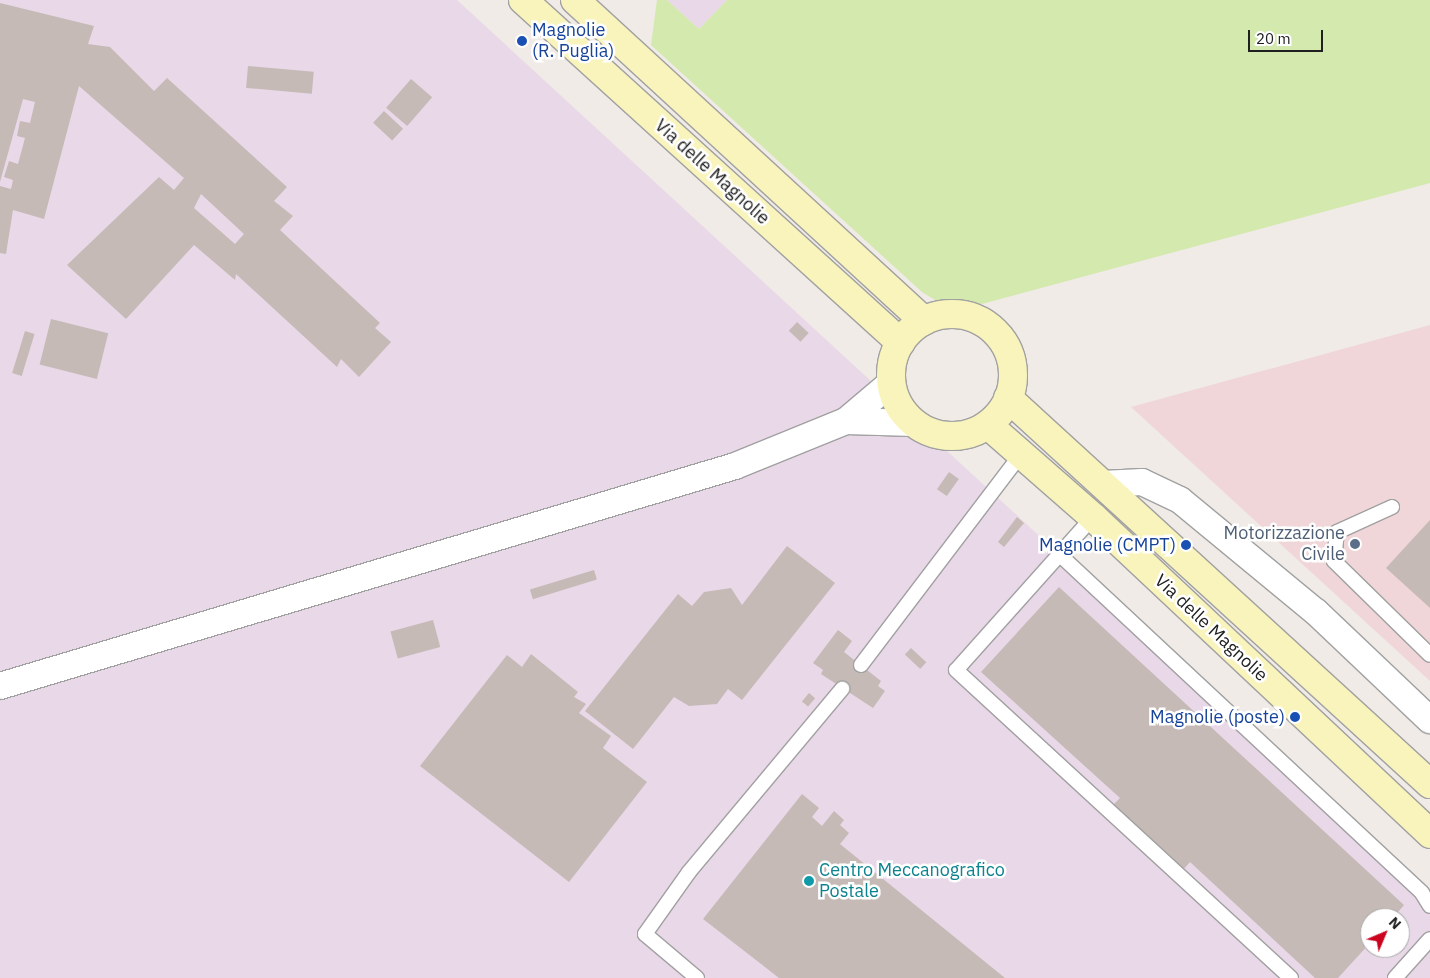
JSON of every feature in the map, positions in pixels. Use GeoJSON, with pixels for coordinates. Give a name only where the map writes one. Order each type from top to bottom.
{"type":"FeatureCollection","features":[{"type":"Feature","properties":{"kind":"street","name":"Via delle Magnolie"},"geometry":{"type":"LineString","coordinates":[[524,0],[901,343]]}},
{"type":"Feature","properties":{"kind":"street","name":"Via delle Magnolie"},"geometry":{"type":"LineString","coordinates":[[575,0],[924,321]]}},
{"type":"Feature","properties":{"kind":"street"},"geometry":{"type":"LineString","coordinates":[[846,421],[913,423],[951,437],[988,425],[1008,398],[1013,375],[1010,358],[991,328],[959,315],[924,321],[901,343],[891,369],[892,382],[900,407],[913,423]]}},
{"type":"Feature","properties":{"kind":"street"},"geometry":{"type":"LineString","coordinates":[[0,686],[735,466],[846,421],[892,382]]}},
{"type":"Feature","properties":{"kind":"street","name":"Via delle Magnolie"},"geometry":{"type":"LineString","coordinates":[[1008,398],[1430,784]]}},
{"type":"Feature","properties":{"kind":"street","name":"Via delle Magnolie"},"geometry":{"type":"LineString","coordinates":[[988,425],[1093,517],[1430,834]]}},
{"type":"Feature","properties":{"kind":"street"},"geometry":{"type":"LineString","coordinates":[[1102,484],[1142,482],[1180,500],[1316,612],[1430,720]]}},
{"type":"Feature","properties":{"kind":"lane"},"geometry":{"type":"LineString","coordinates":[[861,665],[1022,453]]}},
{"type":"Feature","properties":{"kind":"lane"},"geometry":{"type":"LineString","coordinates":[[1392,507],[1337,532],[1334,561],[1430,654]]}},
{"type":"Feature","properties":{"kind":"lane"},"geometry":{"type":"LineString","coordinates":[[1093,517],[956,670],[1291,978]]}},
{"type":"Feature","properties":{"kind":"lane"},"geometry":{"type":"LineString","coordinates":[[1060,554],[1422,893],[1430,906]]}},
{"type":"Feature","properties":{"kind":"lane"},"geometry":{"type":"LineString","coordinates":[[697,978],[645,934],[689,872],[842,689]]}},
{"type":"Feature","properties":{"kind":"lane"},"geometry":{"type":"LineString","coordinates":[[1394,978],[1430,939]]}},
{"type":"Feature","properties":{"kind":"shaded area"},"geometry":{"type":"Polygon","coordinates":[[[0,0],[457,0],[1424,890],[1430,904],[1430,978],[0,978],[0,0]]]}},
{"type":"Feature","properties":{"kind":"shaded area"},"geometry":{"type":"Polygon","coordinates":[[[667,0],[727,0],[699,29],[667,0]]]}},
{"type":"Feature","properties":{"kind":"shaded area","name":"Motorizzazione Civile"},"geometry":{"type":"Polygon","coordinates":[[[1430,325],[1430,681],[1131,407],[1430,325]]]}},
{"type":"Feature","properties":{"kind":"green space"},"geometry":{"type":"Polygon","coordinates":[[[657,0],[667,0],[699,29],[727,0],[1430,0],[1430,183],[978,305],[940,303],[922,292],[651,45],[657,0]]]}},
{"type":"Feature","properties":{"kind":"building"},"geometry":{"type":"Polygon","coordinates":[[[0,3],[94,26],[88,44],[110,47],[154,91],[167,78],[287,187],[274,201],[293,216],[280,230],[380,323],[375,328],[391,342],[359,377],[341,359],[337,367],[236,274],[235,280],[194,245],[126,319],[67,265],[159,177],[174,190],[184,178],[79,86],[44,219],[13,210],[6,254],[0,253],[0,186],[11,189],[13,180],[4,177],[9,161],[18,164],[25,138],[17,136],[20,121],[30,123],[35,102],[23,99],[0,182],[0,3]],[[201,194],[194,208],[235,244],[244,234],[201,194]]]}},
{"type":"Feature","properties":{"kind":"building"},"geometry":{"type":"Polygon","coordinates":[[[248,66],[314,72],[312,94],[246,88],[248,66]]]}},
{"type":"Feature","properties":{"kind":"building"},"geometry":{"type":"Polygon","coordinates":[[[411,79],[432,97],[407,126],[386,108],[411,79]]]}},
{"type":"Feature","properties":{"kind":"building"},"geometry":{"type":"Polygon","coordinates":[[[384,111],[403,129],[392,140],[373,123],[384,111]]]}},
{"type":"Feature","properties":{"kind":"building"},"geometry":{"type":"Polygon","coordinates":[[[51,319],[108,333],[97,379],[40,365],[51,319]]]}},
{"type":"Feature","properties":{"kind":"building"},"geometry":{"type":"Polygon","coordinates":[[[797,322],[809,333],[801,342],[789,331],[797,322]]]}},
{"type":"Feature","properties":{"kind":"building"},"geometry":{"type":"Polygon","coordinates":[[[25,331],[35,334],[22,376],[12,373],[25,331]]]}},
{"type":"Feature","properties":{"kind":"building"},"geometry":{"type":"Polygon","coordinates":[[[949,472],[959,479],[947,496],[937,489],[949,472]]]}},
{"type":"Feature","properties":{"kind":"building"},"geometry":{"type":"Polygon","coordinates":[[[1017,517],[1024,523],[1004,547],[998,542],[1017,517]]]}},
{"type":"Feature","properties":{"kind":"building"},"geometry":{"type":"Polygon","coordinates":[[[1430,520],[1430,608],[1386,568],[1430,520]]]}},
{"type":"Feature","properties":{"kind":"building"},"geometry":{"type":"Polygon","coordinates":[[[787,546],[835,583],[742,700],[728,689],[717,704],[689,706],[674,697],[633,749],[585,711],[678,594],[692,606],[704,592],[731,588],[742,605],[787,546]]]}},
{"type":"Feature","properties":{"kind":"building"},"geometry":{"type":"Polygon","coordinates":[[[594,570],[597,580],[533,599],[530,590],[594,570]]]}},
{"type":"Feature","properties":{"kind":"building"},"geometry":{"type":"Polygon","coordinates":[[[1059,587],[1404,905],[1401,908],[1360,908],[1360,954],[1338,978],[1315,978],[1190,862],[1182,871],[1112,806],[1120,798],[981,672],[1059,587]]]}},
{"type":"Feature","properties":{"kind":"building"},"geometry":{"type":"Polygon","coordinates":[[[433,620],[440,647],[398,658],[390,631],[433,620]]]}},
{"type":"Feature","properties":{"kind":"building"},"geometry":{"type":"Polygon","coordinates":[[[838,630],[852,641],[844,652],[881,681],[878,686],[885,691],[873,708],[821,674],[823,670],[813,663],[838,630]]]}},
{"type":"Feature","properties":{"kind":"building"},"geometry":{"type":"Polygon","coordinates":[[[911,648],[926,662],[920,669],[905,655],[911,648]]]}},
{"type":"Feature","properties":{"kind":"building"},"geometry":{"type":"Polygon","coordinates":[[[531,654],[578,692],[574,697],[586,704],[579,713],[611,736],[603,748],[647,782],[569,882],[420,766],[507,655],[522,667],[531,654]]]}},
{"type":"Feature","properties":{"kind":"building"},"geometry":{"type":"Polygon","coordinates":[[[809,693],[815,698],[808,707],[802,701],[809,693]]]}},
{"type":"Feature","properties":{"kind":"building","name":"Centro Meccanografico Postale"},"geometry":{"type":"Polygon","coordinates":[[[802,794],[819,808],[812,817],[822,826],[834,811],[844,820],[840,825],[849,833],[840,844],[1005,978],[779,978],[703,919],[802,794]]]}},
{"type":"Feature","properties":{"kind":"place","name":"Magnolie (R. Puglia)"},"geometry":{"type":"Point","coordinates":[522,41]}},
{"type":"Feature","properties":{"kind":"place","name":"Motorizzazione Civile"},"geometry":{"type":"Point","coordinates":[1355,544]}},
{"type":"Feature","properties":{"kind":"place","name":"Magnolie (CMPT)"},"geometry":{"type":"Point","coordinates":[1186,545]}},
{"type":"Feature","properties":{"kind":"place","name":"Magnolie (poste)"},"geometry":{"type":"Point","coordinates":[1295,717]}},
{"type":"Feature","properties":{"kind":"place","name":"Centro Meccanografico Postale"},"geometry":{"type":"Point","coordinates":[809,881]}}]}
